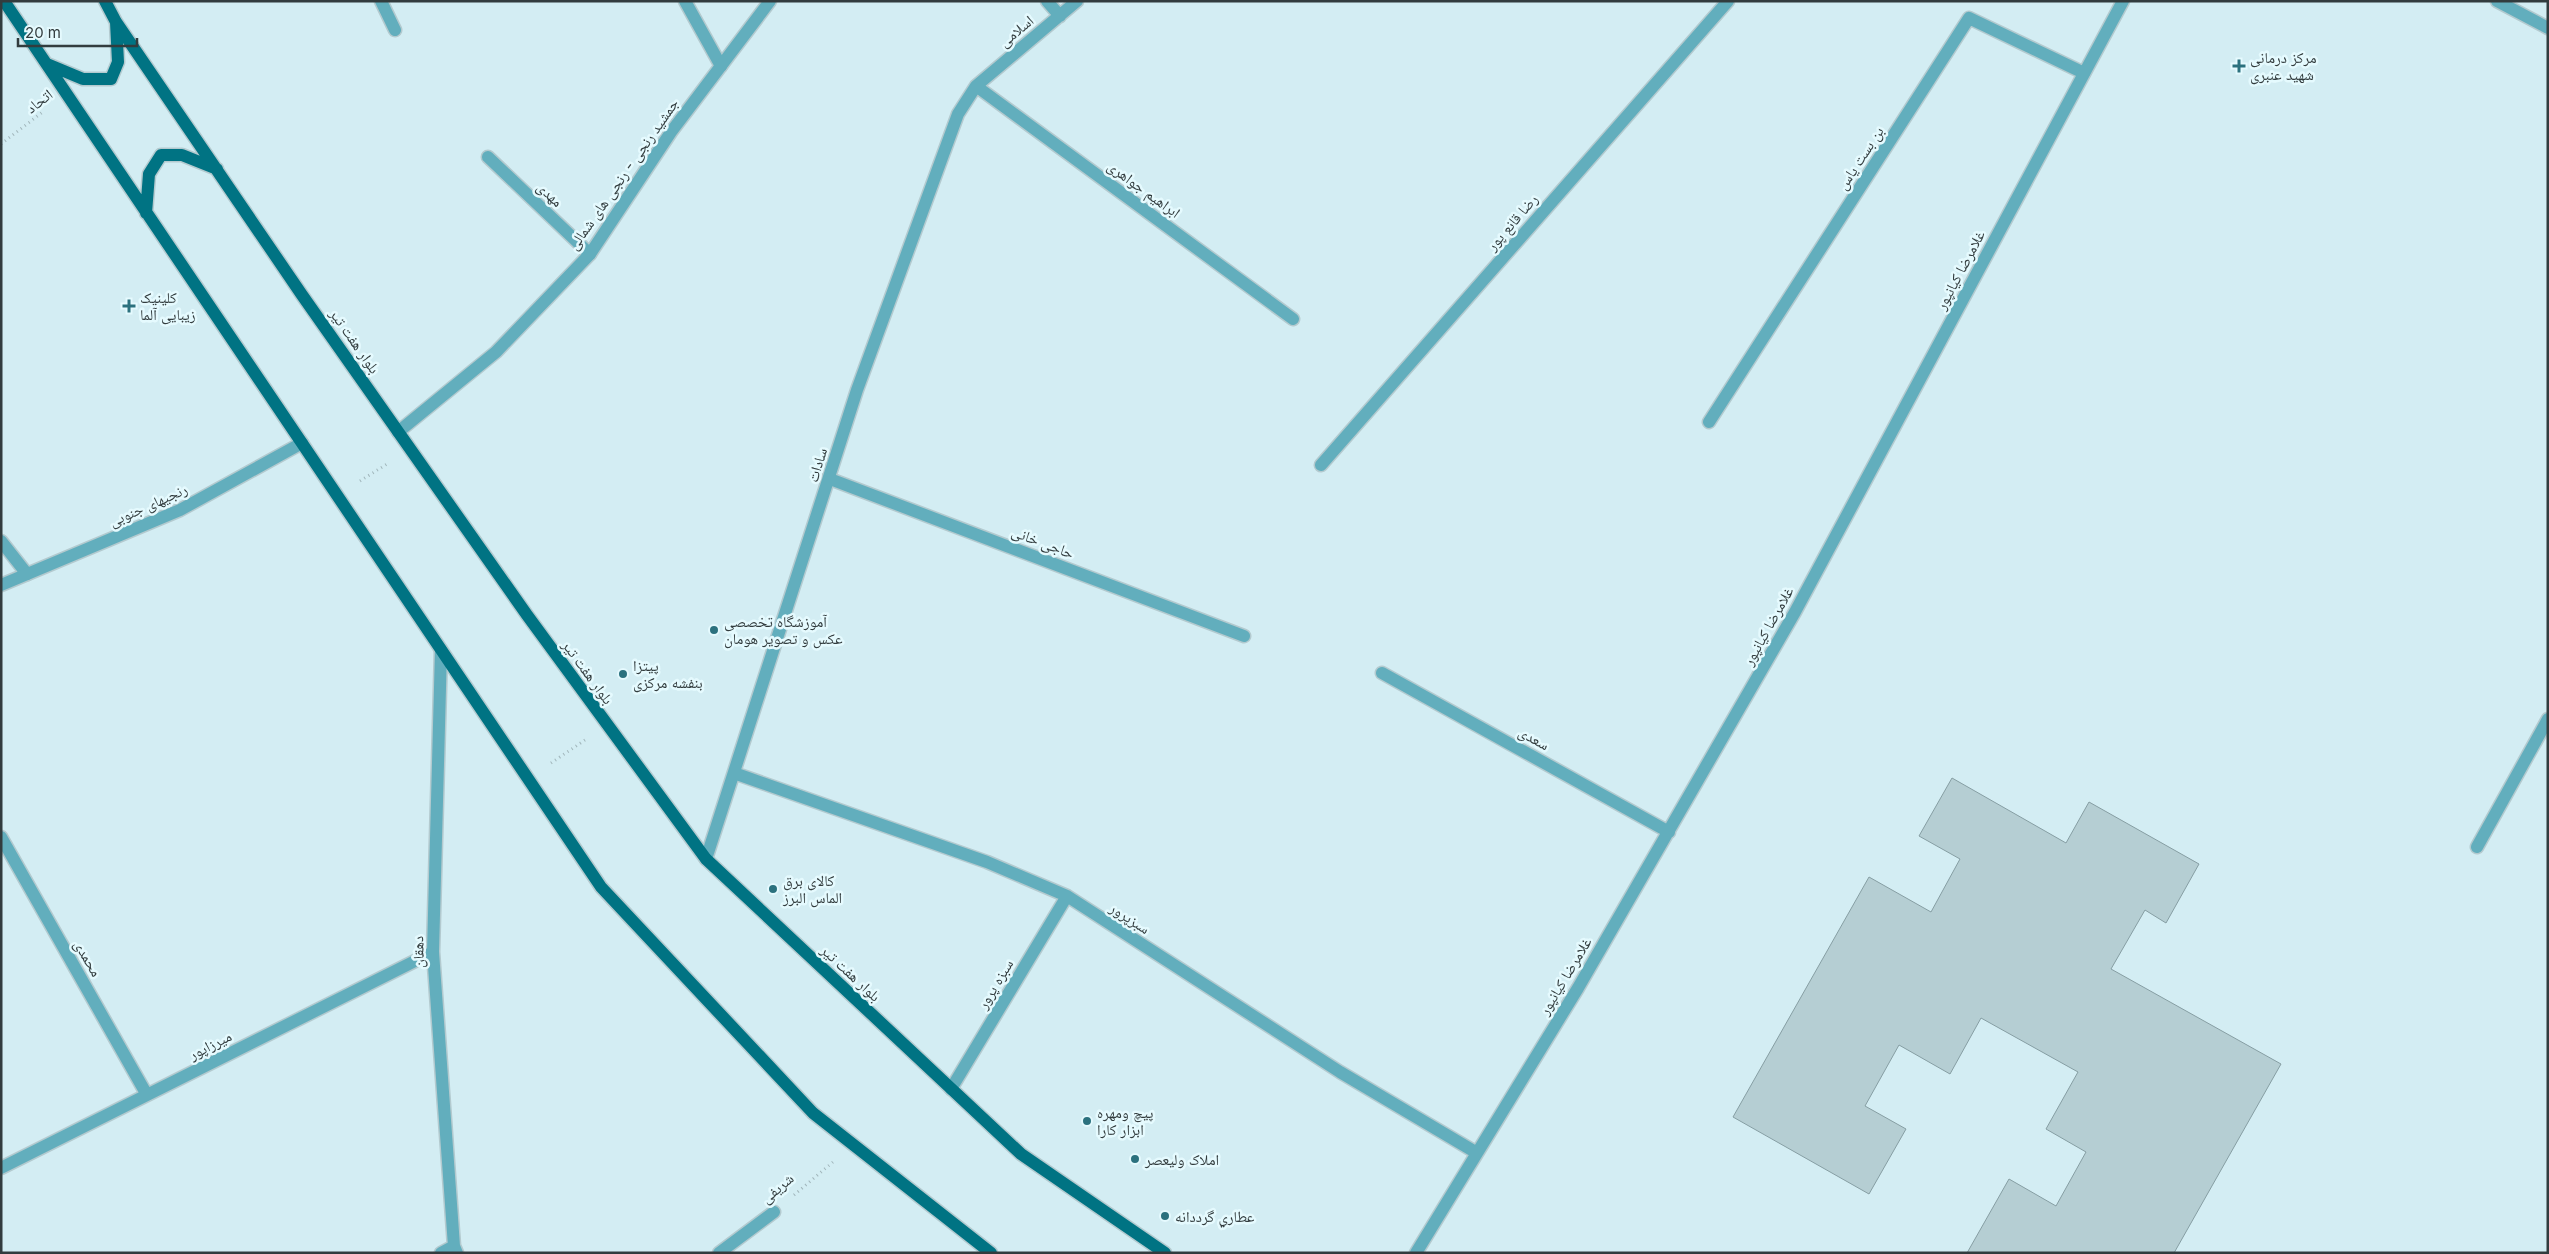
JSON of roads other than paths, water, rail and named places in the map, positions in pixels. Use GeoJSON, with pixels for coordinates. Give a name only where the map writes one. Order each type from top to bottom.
{"type":"FeatureCollection","features":[{"type":"Feature","properties":{"kind":"main road"},"geometry":{"type":"LineString","coordinates":[[4,1],[68,93],[146,213],[601,887],[813,1113],[991,1253]]}},
{"type":"Feature","properties":{"kind":"main road","name":"بلوار هفت تیر"},"geometry":{"type":"LineString","coordinates":[[105,1],[116,22],[398,432],[607,726],[706,860],[1021,1154],[1165,1253]]}},
{"type":"Feature","properties":{"kind":"main road"},"geometry":{"type":"LineString","coordinates":[[47,64],[82,79],[111,79],[118,62],[116,22]]}},
{"type":"Feature","properties":{"kind":"main road"},"geometry":{"type":"LineString","coordinates":[[146,213],[149,174],[161,155],[182,155],[217,169]]}},
{"type":"Feature","properties":{"kind":"street"},"geometry":{"type":"LineString","coordinates":[[381,1],[395,30]]}},
{"type":"Feature","properties":{"kind":"street"},"geometry":{"type":"LineString","coordinates":[[684,1],[721,66]]}},
{"type":"Feature","properties":{"kind":"street","name":"جمشید رنجی - رنجی های شمالی"},"geometry":{"type":"LineString","coordinates":[[398,432],[496,352],[590,254],[671,132],[770,1]]}},
{"type":"Feature","properties":{"kind":"street"},"geometry":{"type":"LineString","coordinates":[[1047,1],[1060,16]]}},
{"type":"Feature","properties":{"kind":"street","name":"اسلامی"},"geometry":{"type":"LineString","coordinates":[[976,86],[1077,1]]}},
{"type":"Feature","properties":{"kind":"street","name":"رضا قانع پور"},"geometry":{"type":"LineString","coordinates":[[1321,464],[1728,1]]}},
{"type":"Feature","properties":{"kind":"street","name":"غلامرضا کیانپور"},"geometry":{"type":"LineString","coordinates":[[1416,1253],[1578,988],[1794,612],[2122,1]]}},
{"type":"Feature","properties":{"kind":"street"},"geometry":{"type":"LineString","coordinates":[[2497,1],[2548,28]]}},
{"type":"Feature","properties":{"kind":"street","name":"بن بست یاس"},"geometry":{"type":"LineString","coordinates":[[1709,422],[1969,18],[2084,74]]}},
{"type":"Feature","properties":{"kind":"street","name":"ابراهیم جواهری"},"geometry":{"type":"LineString","coordinates":[[976,86],[1293,319]]}},
{"type":"Feature","properties":{"kind":"street","name":"سادات"},"geometry":{"type":"LineString","coordinates":[[706,860],[830,479],[857,390],[958,114],[976,86]]}},
{"type":"Feature","properties":{"kind":"street","name":"مهدی"},"geometry":{"type":"LineString","coordinates":[[488,157],[590,254]]}},
{"type":"Feature","properties":{"kind":"street","name":"رنجیهای جنوبی"},"geometry":{"type":"LineString","coordinates":[[1,584],[180,510],[302,443]]}},
{"type":"Feature","properties":{"kind":"street","name":"حاجی خانی"},"geometry":{"type":"LineString","coordinates":[[830,479],[1244,636]]}},
{"type":"Feature","properties":{"kind":"street"},"geometry":{"type":"LineString","coordinates":[[1,541],[27,574]]}},
{"type":"Feature","properties":{"kind":"street","name":"دهقان"},"geometry":{"type":"LineString","coordinates":[[441,650],[433,952],[456,1249]]}},
{"type":"Feature","properties":{"kind":"street","name":"سعدی"},"geometry":{"type":"LineString","coordinates":[[1382,673],[1669,832]]}},
{"type":"Feature","properties":{"kind":"street"},"geometry":{"type":"LineString","coordinates":[[2477,847],[2548,719]]}},
{"type":"Feature","properties":{"kind":"street","name":"سبزپرور"},"geometry":{"type":"LineString","coordinates":[[734,773],[987,862],[1067,896],[1332,1067],[1477,1153]]}},
{"type":"Feature","properties":{"kind":"street","name":"محمدی"},"geometry":{"type":"LineString","coordinates":[[1,837],[147,1095]]}},
{"type":"Feature","properties":{"kind":"street","name":"سبزه پرور"},"geometry":{"type":"LineString","coordinates":[[951,1089],[1067,896]]}},
{"type":"Feature","properties":{"kind":"street","name":"میرزاپور"},"geometry":{"type":"LineString","coordinates":[[1,1168],[433,952]]}},
{"type":"Feature","properties":{"kind":"street","name":"شریفی"},"geometry":{"type":"LineString","coordinates":[[718,1253],[774,1212]]}},
{"type":"Feature","properties":{"kind":"street"},"geometry":{"type":"LineString","coordinates":[[441,1253],[456,1249]]}},
{"type":"Feature","properties":{"kind":"place","name":"مرکز درمانی شهید عنبری"},"geometry":{"type":"Point","coordinates":[2239,66]}},
{"type":"Feature","properties":{"kind":"place","name":"کلینیک زیبایی آلما"},"geometry":{"type":"Point","coordinates":[129,306]}},
{"type":"Feature","properties":{"kind":"place","name":"آموزشگاه تخصصی عکس و تصویر هومان"},"geometry":{"type":"Point","coordinates":[714,630]}},
{"type":"Feature","properties":{"kind":"place","name":"پیتزا بنفشه مرکزی"},"geometry":{"type":"Point","coordinates":[623,674]}},
{"type":"Feature","properties":{"kind":"place","name":"کالای برق الماس البرز"},"geometry":{"type":"Point","coordinates":[773,889]}},
{"type":"Feature","properties":{"kind":"place","name":"پیچ ومهره ابزار کارا"},"geometry":{"type":"Point","coordinates":[1087,1121]}},
{"type":"Feature","properties":{"kind":"place","name":"املاک ولیعصر"},"geometry":{"type":"Point","coordinates":[1135,1159]}},
{"type":"Feature","properties":{"kind":"place","name":"عطاري گرددانه"},"geometry":{"type":"Point","coordinates":[1165,1216]}}]}
